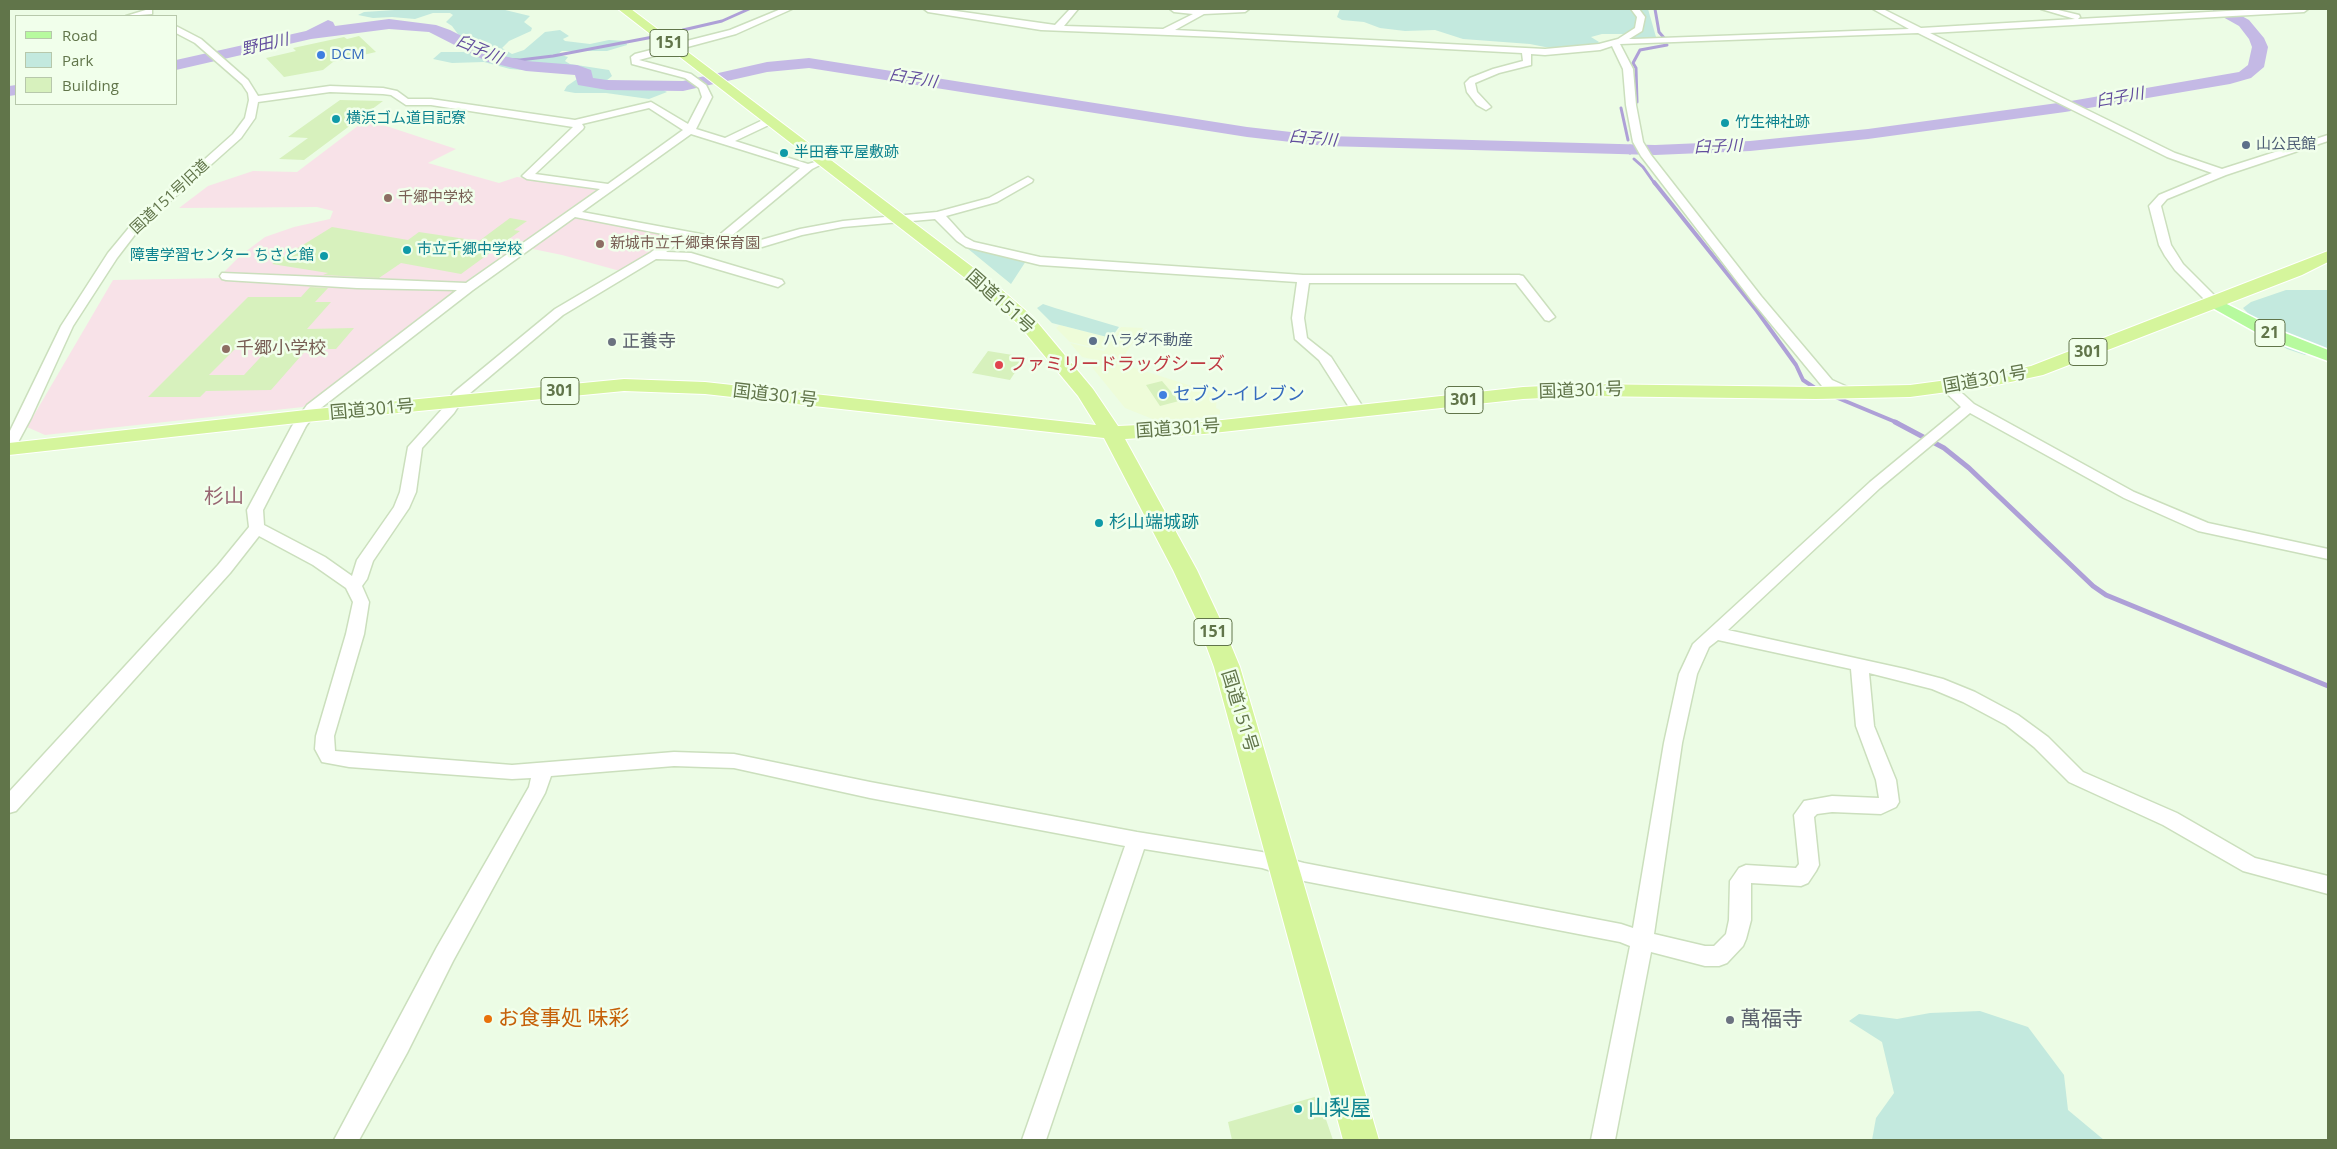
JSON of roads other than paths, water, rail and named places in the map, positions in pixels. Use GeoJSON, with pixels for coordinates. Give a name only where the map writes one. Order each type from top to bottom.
{"type":"FeatureCollection","features":[{"type":"Feature","properties":{"kind":"highway","name":"国道151号"},"geometry":{"type":"LineString","coordinates":[[624,9],[674,47],[708,82],[770,121],[989,288],[1025,320],[1086,393],[1112,433],[1185,570],[1209,621],[1245,726],[1362,1140]]}},
{"type":"Feature","properties":{"kind":"highway","name":"国道301号"},"geometry":{"type":"LineString","coordinates":[[9,448],[597,387],[665,385],[705,388],[1112,433],[1204,428],[1523,393],[1585,390],[1833,392],[1947,388],[2036,371],[2215,303],[2296,271],[2328,256]]}},
{"type":"Feature","properties":{"kind":"main road","name":"21"},"geometry":{"type":"LineString","coordinates":[[2215,303],[2274,335],[2328,356]]}},
{"type":"Feature","properties":{"kind":"street"},"geometry":{"type":"LineString","coordinates":[[9,806],[224,569],[257,528],[255,510],[312,408],[469,287],[690,130],[707,97],[708,82],[636,62],[634,59],[646,53],[733,32],[788,9]]}},
{"type":"Feature","properties":{"kind":"street"},"geometry":{"type":"LineString","coordinates":[[928,9],[1057,28],[1165,32],[1526,52],[1600,47],[1617,42],[1639,29],[1641,17],[1635,9]]}},
{"type":"Feature","properties":{"kind":"street"},"geometry":{"type":"LineString","coordinates":[[1057,28],[1074,9]]}},
{"type":"Feature","properties":{"kind":"street"},"geometry":{"type":"LineString","coordinates":[[1174,9],[1202,12],[1244,9]]}},
{"type":"Feature","properties":{"kind":"street"},"geometry":{"type":"LineString","coordinates":[[1877,9],[2062,103],[2171,155],[2222,173]]}},
{"type":"Feature","properties":{"kind":"street"},"geometry":{"type":"LineString","coordinates":[[2045,9],[2103,21]]}},
{"type":"Feature","properties":{"kind":"street"},"geometry":{"type":"LineString","coordinates":[[1617,42],[1920,31],[2304,9]]}},
{"type":"Feature","properties":{"kind":"street"},"geometry":{"type":"LineString","coordinates":[[135,15],[151,12]]}},
{"type":"Feature","properties":{"kind":"street"},"geometry":{"type":"LineString","coordinates":[[1165,32],[1202,12]]}},
{"type":"Feature","properties":{"kind":"street"},"geometry":{"type":"LineString","coordinates":[[178,30],[198,41],[245,82],[253,93],[254,100],[330,89],[383,91],[394,93],[406,102],[431,102],[575,123],[651,105],[690,130],[808,167]]}},
{"type":"Feature","properties":{"kind":"street"},"geometry":{"type":"LineString","coordinates":[[1617,42],[1628,69],[1631,105],[1642,150],[1833,392]]}},
{"type":"Feature","properties":{"kind":"street"},"geometry":{"type":"LineString","coordinates":[[1486,106],[1480,104],[1472,92],[1470,83],[1496,71],[1528,63],[1526,52]]}},
{"type":"Feature","properties":{"kind":"street","name":"国道151号旧道"},"geometry":{"type":"LineString","coordinates":[[9,448],[67,326],[112,256],[136,226],[246,125],[253,109],[254,100]]}},
{"type":"Feature","properties":{"kind":"street"},"geometry":{"type":"LineString","coordinates":[[727,141],[770,121]]}},
{"type":"Feature","properties":{"kind":"street"},"geometry":{"type":"LineString","coordinates":[[575,123],[578,127],[575,131],[527,176],[609,187]]}},
{"type":"Feature","properties":{"kind":"street"},"geometry":{"type":"LineString","coordinates":[[2215,303],[2179,267],[2171,256],[2165,245],[2155,206],[2163,197],[2222,173],[2328,138]]}},
{"type":"Feature","properties":{"kind":"street"},"geometry":{"type":"LineString","coordinates":[[719,240],[808,167],[824,163]]}},
{"type":"Feature","properties":{"kind":"street"},"geometry":{"type":"LineString","coordinates":[[572,213],[719,240],[762,244],[800,232],[843,224],[938,215],[992,200],[1028,180]]}},
{"type":"Feature","properties":{"kind":"street"},"geometry":{"type":"LineString","coordinates":[[938,215],[961,239],[970,245],[1040,261],[1303,279],[1519,279],[1549,317]]}},
{"type":"Feature","properties":{"kind":"street"},"geometry":{"type":"LineString","coordinates":[[353,585],[359,579],[365,560],[400,508],[408,492],[415,447],[452,403],[559,312],[654,255],[684,233]]}},
{"type":"Feature","properties":{"kind":"street"},"geometry":{"type":"LineString","coordinates":[[654,255],[687,256],[778,284]]}},
{"type":"Feature","properties":{"kind":"street"},"geometry":{"type":"LineString","coordinates":[[226,276],[357,284],[469,287]]}},
{"type":"Feature","properties":{"kind":"street"},"geometry":{"type":"LineString","coordinates":[[1303,279],[1298,318],[1302,339],[1324,357],[1360,412]]}},
{"type":"Feature","properties":{"kind":"street"},"geometry":{"type":"LineString","coordinates":[[1947,388],[1969,407],[2129,495],[2204,526],[2328,554]]}},
{"type":"Feature","properties":{"kind":"street"},"geometry":{"type":"LineString","coordinates":[[1603,1140],[1642,941],[1673,743],[1688,674],[1702,644],[1875,485],[1969,407]]}},
{"type":"Feature","properties":{"kind":"street"},"geometry":{"type":"LineString","coordinates":[[257,528],[319,561],[353,585],[361,602],[355,634],[325,736],[324,749],[329,757],[503,771],[543,770],[674,759],[734,761],[870,790],[1137,840],[1262,860],[1284,867],[1621,933],[1642,941],[1705,956],[1719,956],[1735,939],[1740,920],[1740,881],[1746,874],[1801,877],[1809,864],[1804,815],[1811,807],[1832,804],[1881,806],[1889,802],[1886,780],[1865,726],[1858,665]]}},
{"type":"Feature","properties":{"kind":"street"},"geometry":{"type":"LineString","coordinates":[[1715,633],[1936,684],[1969,697],[2012,720],[2041,742],[2076,777],[2090,785],[2170,819],[2200,834],[2250,865],[2328,885]]}},
{"type":"Feature","properties":{"kind":"street"},"geometry":{"type":"LineString","coordinates":[[346,1140],[399,1045],[445,954],[538,788],[543,770]]}},
{"type":"Feature","properties":{"kind":"street"},"geometry":{"type":"LineString","coordinates":[[1034,1140],[1137,840]]}},
{"type":"Feature","properties":{"kind":"waterway"},"geometry":{"type":"LineString","coordinates":[[683,30],[722,21],[749,9]]}},
{"type":"Feature","properties":{"kind":"waterway"},"geometry":{"type":"LineString","coordinates":[[1655,9],[1659,32],[1665,39]]}},
{"type":"Feature","properties":{"kind":"waterway","name":"臼子川"},"geometry":{"type":"LineString","coordinates":[[311,34],[389,24],[431,28],[445,33],[494,59],[526,66],[577,70],[585,73],[584,81],[607,85],[683,86],[767,67],[809,63],[1247,132],[1326,141],[1655,150],[1750,146],[1868,134],[2065,107],[2245,75],[2256,67],[2260,47],[2256,38],[2244,23],[2219,9]]}},
{"type":"Feature","properties":{"kind":"waterway","name":"臼子川"},"geometry":{"type":"LineString","coordinates":[[311,34],[328,25]]}},
{"type":"Feature","properties":{"kind":"waterway","name":"野田川"},"geometry":{"type":"LineString","coordinates":[[178,65],[311,34]]}},
{"type":"Feature","properties":{"kind":"waterway"},"geometry":{"type":"LineString","coordinates":[[494,59],[520,60],[553,56],[653,37]]}},
{"type":"Feature","properties":{"kind":"waterway"},"geometry":{"type":"LineString","coordinates":[[1637,102],[1636,68],[1633,63],[1640,50],[1667,45]]}},
{"type":"Feature","properties":{"kind":"waterway","name":"野田川"},"geometry":{"type":"LineString","coordinates":[[9,91],[15,90]]}},
{"type":"Feature","properties":{"kind":"waterway"},"geometry":{"type":"LineString","coordinates":[[1621,108],[1628,140]]}},
{"type":"Feature","properties":{"kind":"waterway","name":"臼子川"},"geometry":{"type":"LineString","coordinates":[[1630,146],[1630,153]]}},
{"type":"Feature","properties":{"kind":"waterway"},"geometry":{"type":"LineString","coordinates":[[1634,159],[1643,167],[1655,184]]}},
{"type":"Feature","properties":{"kind":"waterway"},"geometry":{"type":"LineString","coordinates":[[1654,182],[1757,311],[1796,365],[1803,380],[1818,390]]}},
{"type":"Feature","properties":{"kind":"waterway"},"geometry":{"type":"LineString","coordinates":[[1833,396],[1898,423]]}},
{"type":"Feature","properties":{"kind":"waterway"},"geometry":{"type":"LineString","coordinates":[[1895,422],[1944,448],[1969,468],[2093,586],[2106,595],[2328,686]]}},
{"type":"Feature","properties":{"kind":"place","name":"DCM"},"geometry":{"type":"Point","coordinates":[321,55]}},
{"type":"Feature","properties":{"kind":"place","name":"横浜ゴム道目記寮"},"geometry":{"type":"Point","coordinates":[336,119]}},
{"type":"Feature","properties":{"kind":"place","name":"竹生神社跡"},"geometry":{"type":"Point","coordinates":[1725,123]}},
{"type":"Feature","properties":{"kind":"place","name":"山公民館"},"geometry":{"type":"Point","coordinates":[2246,145]}},
{"type":"Feature","properties":{"kind":"place","name":"半田春平屋敷跡"},"geometry":{"type":"Point","coordinates":[784,153]}},
{"type":"Feature","properties":{"kind":"place","name":"千郷中学校"},"geometry":{"type":"Point","coordinates":[388,198]}},
{"type":"Feature","properties":{"kind":"place","name":"新城市立千郷東保育園"},"geometry":{"type":"Point","coordinates":[600,244]}},
{"type":"Feature","properties":{"kind":"place","name":"市立千郷中学校"},"geometry":{"type":"Point","coordinates":[407,250]}},
{"type":"Feature","properties":{"kind":"place","name":"障害学習センター ちさと館"},"geometry":{"type":"Point","coordinates":[324,256]}},
{"type":"Feature","properties":{"kind":"place","name":"ハラダ不動産"},"geometry":{"type":"Point","coordinates":[1093,341]}},
{"type":"Feature","properties":{"kind":"place","name":"正養寺"},"geometry":{"type":"Point","coordinates":[612,342]}},
{"type":"Feature","properties":{"kind":"place","name":"千郷小学校"},"geometry":{"type":"Point","coordinates":[226,349]}},
{"type":"Feature","properties":{"kind":"place","name":"ファミリードラッグシーズ"},"geometry":{"type":"Point","coordinates":[999,365]}},
{"type":"Feature","properties":{"kind":"place","name":"セブン-イレブン"},"geometry":{"type":"Point","coordinates":[1163,395]}},
{"type":"Feature","properties":{"kind":"place","name":"杉山端城跡"},"geometry":{"type":"Point","coordinates":[1099,523]}},
{"type":"Feature","properties":{"kind":"place","name":"お食事処 味彩"},"geometry":{"type":"Point","coordinates":[488,1019]}},
{"type":"Feature","properties":{"kind":"place","name":"萬福寺"},"geometry":{"type":"Point","coordinates":[1730,1020]}},
{"type":"Feature","properties":{"kind":"place","name":"山梨屋"},"geometry":{"type":"Point","coordinates":[1298,1109]}},
{"type":"Feature","properties":{"kind":"district","name":"杉山"},"geometry":{"type":"Point","coordinates":[224,497]}}]}
